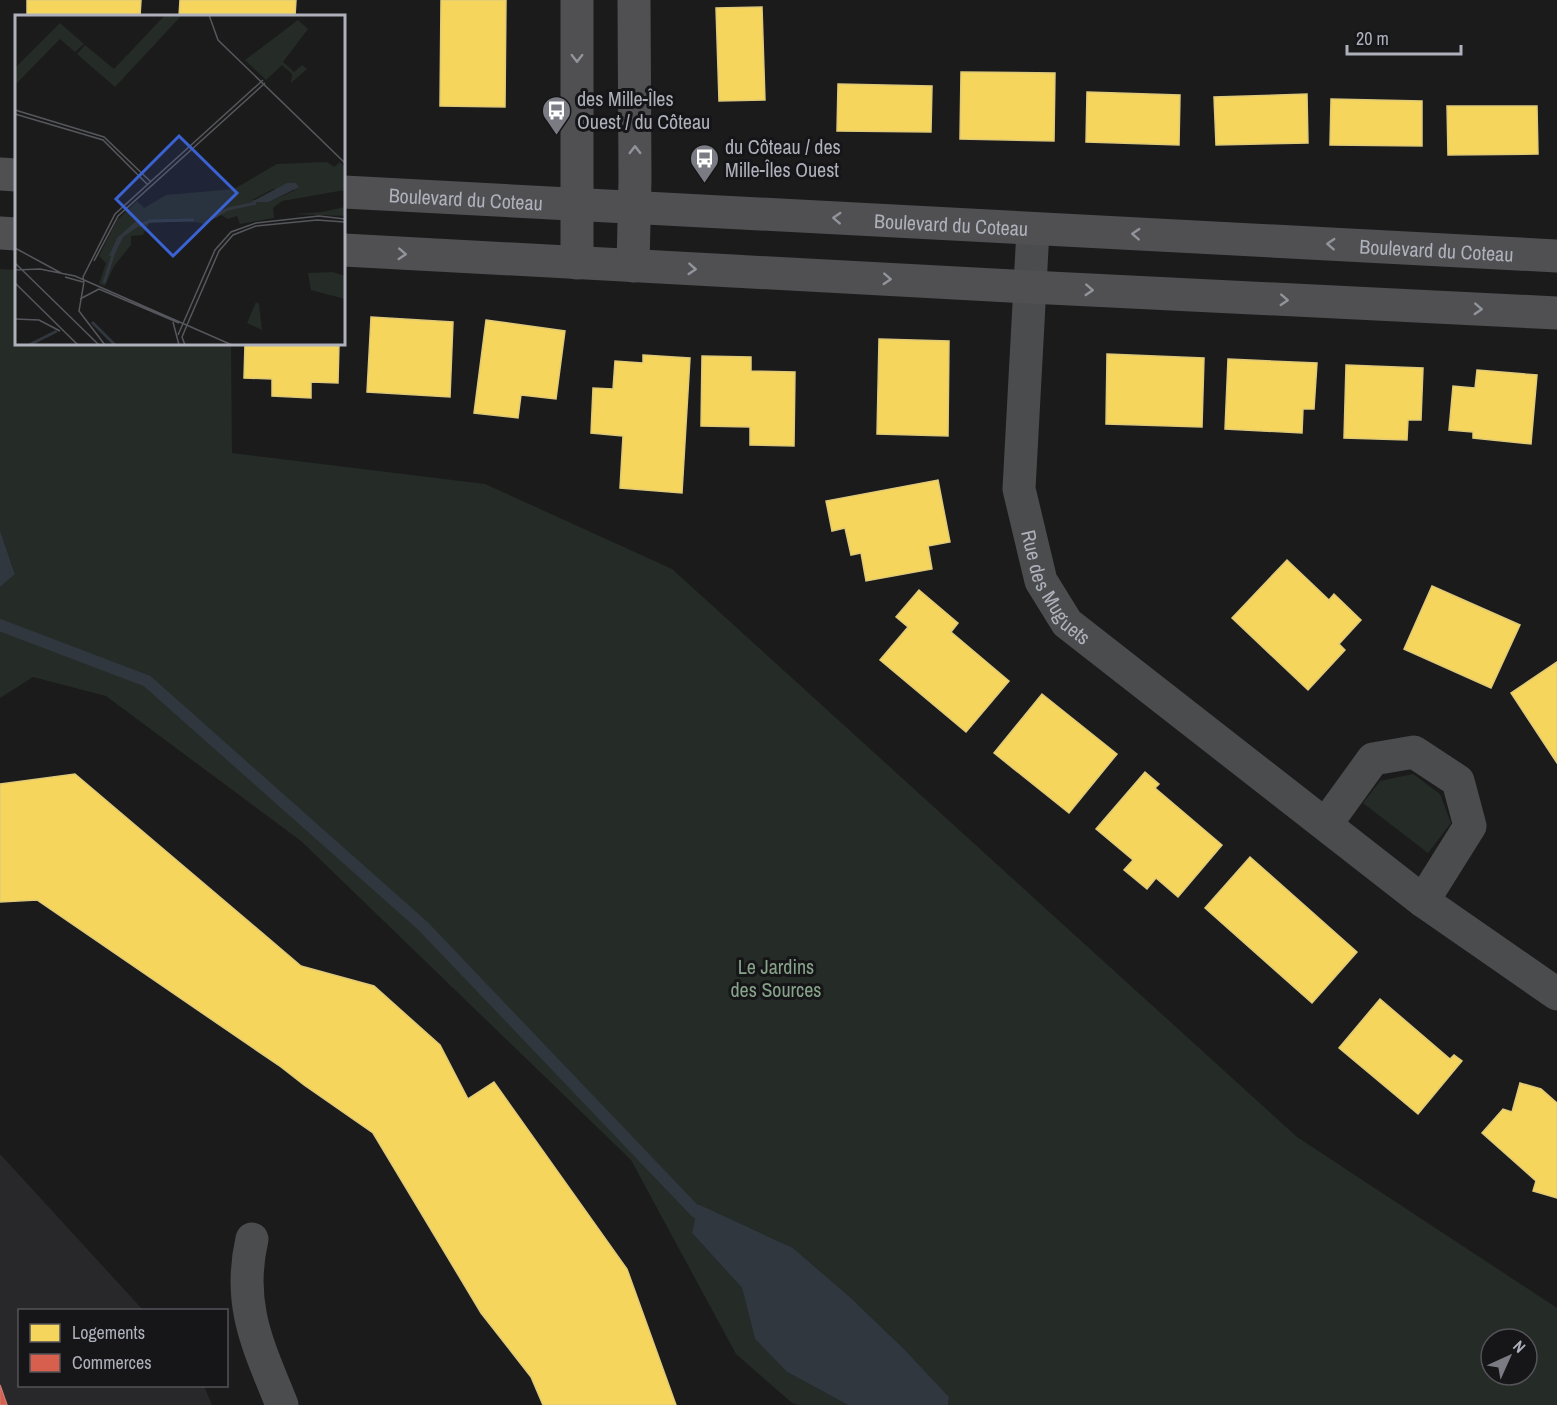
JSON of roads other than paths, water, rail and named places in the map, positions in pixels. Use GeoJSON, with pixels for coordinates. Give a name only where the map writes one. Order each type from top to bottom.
{"type":"FeatureCollection","features":[{"type":"Feature","properties":{"kind":"street"},"geometry":{"type":"LineString","coordinates":[[577,0],[577,263]]}},
{"type":"Feature","properties":{"kind":"street"},"geometry":{"type":"LineString","coordinates":[[633,266],[634,0]]}},
{"type":"Feature","properties":{"kind":"street"},"geometry":{"type":"LineString","coordinates":[[0,174],[15,175]]}},
{"type":"Feature","properties":{"kind":"street","name":"Boulevard du Coteau"},"geometry":{"type":"LineString","coordinates":[[345,192],[1557,256]]}},
{"type":"Feature","properties":{"kind":"street","name":"Rue des Muguets"},"geometry":{"type":"LineString","coordinates":[[1033,230],[1019,489],[1041,581],[1067,623],[1423,901],[1557,994]]}},
{"type":"Feature","properties":{"kind":"street"},"geometry":{"type":"LineString","coordinates":[[0,233],[15,234]]}},
{"type":"Feature","properties":{"kind":"street"},"geometry":{"type":"LineString","coordinates":[[345,250],[1557,313]]}},
{"type":"Feature","properties":{"kind":"street"},"geometry":{"type":"LineString","coordinates":[[1326,824],[1373,759],[1414,752],[1458,781],[1470,826],[1423,901]]}},
{"type":"Feature","properties":{"kind":"street"},"geometry":{"type":"LineString","coordinates":[[252,1239],[247,1287],[251,1322],[256,1341],[282,1405]]}},
{"type":"Feature","properties":{"kind":"waterway"},"geometry":{"type":"LineString","coordinates":[[0,625],[147,681],[423,926],[696,1212]]}},
{"type":"Feature","properties":{"kind":"place","name":"des Mille-Îles Ouest / du Côteau"},"geometry":{"type":"Point","coordinates":[556,136]}},
{"type":"Feature","properties":{"kind":"place","name":"du Côteau / des Mille-Îles Ouest"},"geometry":{"type":"Point","coordinates":[704,184]}},
{"type":"Feature","properties":{"kind":"park label","name":"Le Jardins des Sources"},"geometry":{"type":"Point","coordinates":[776,978]}}]}
